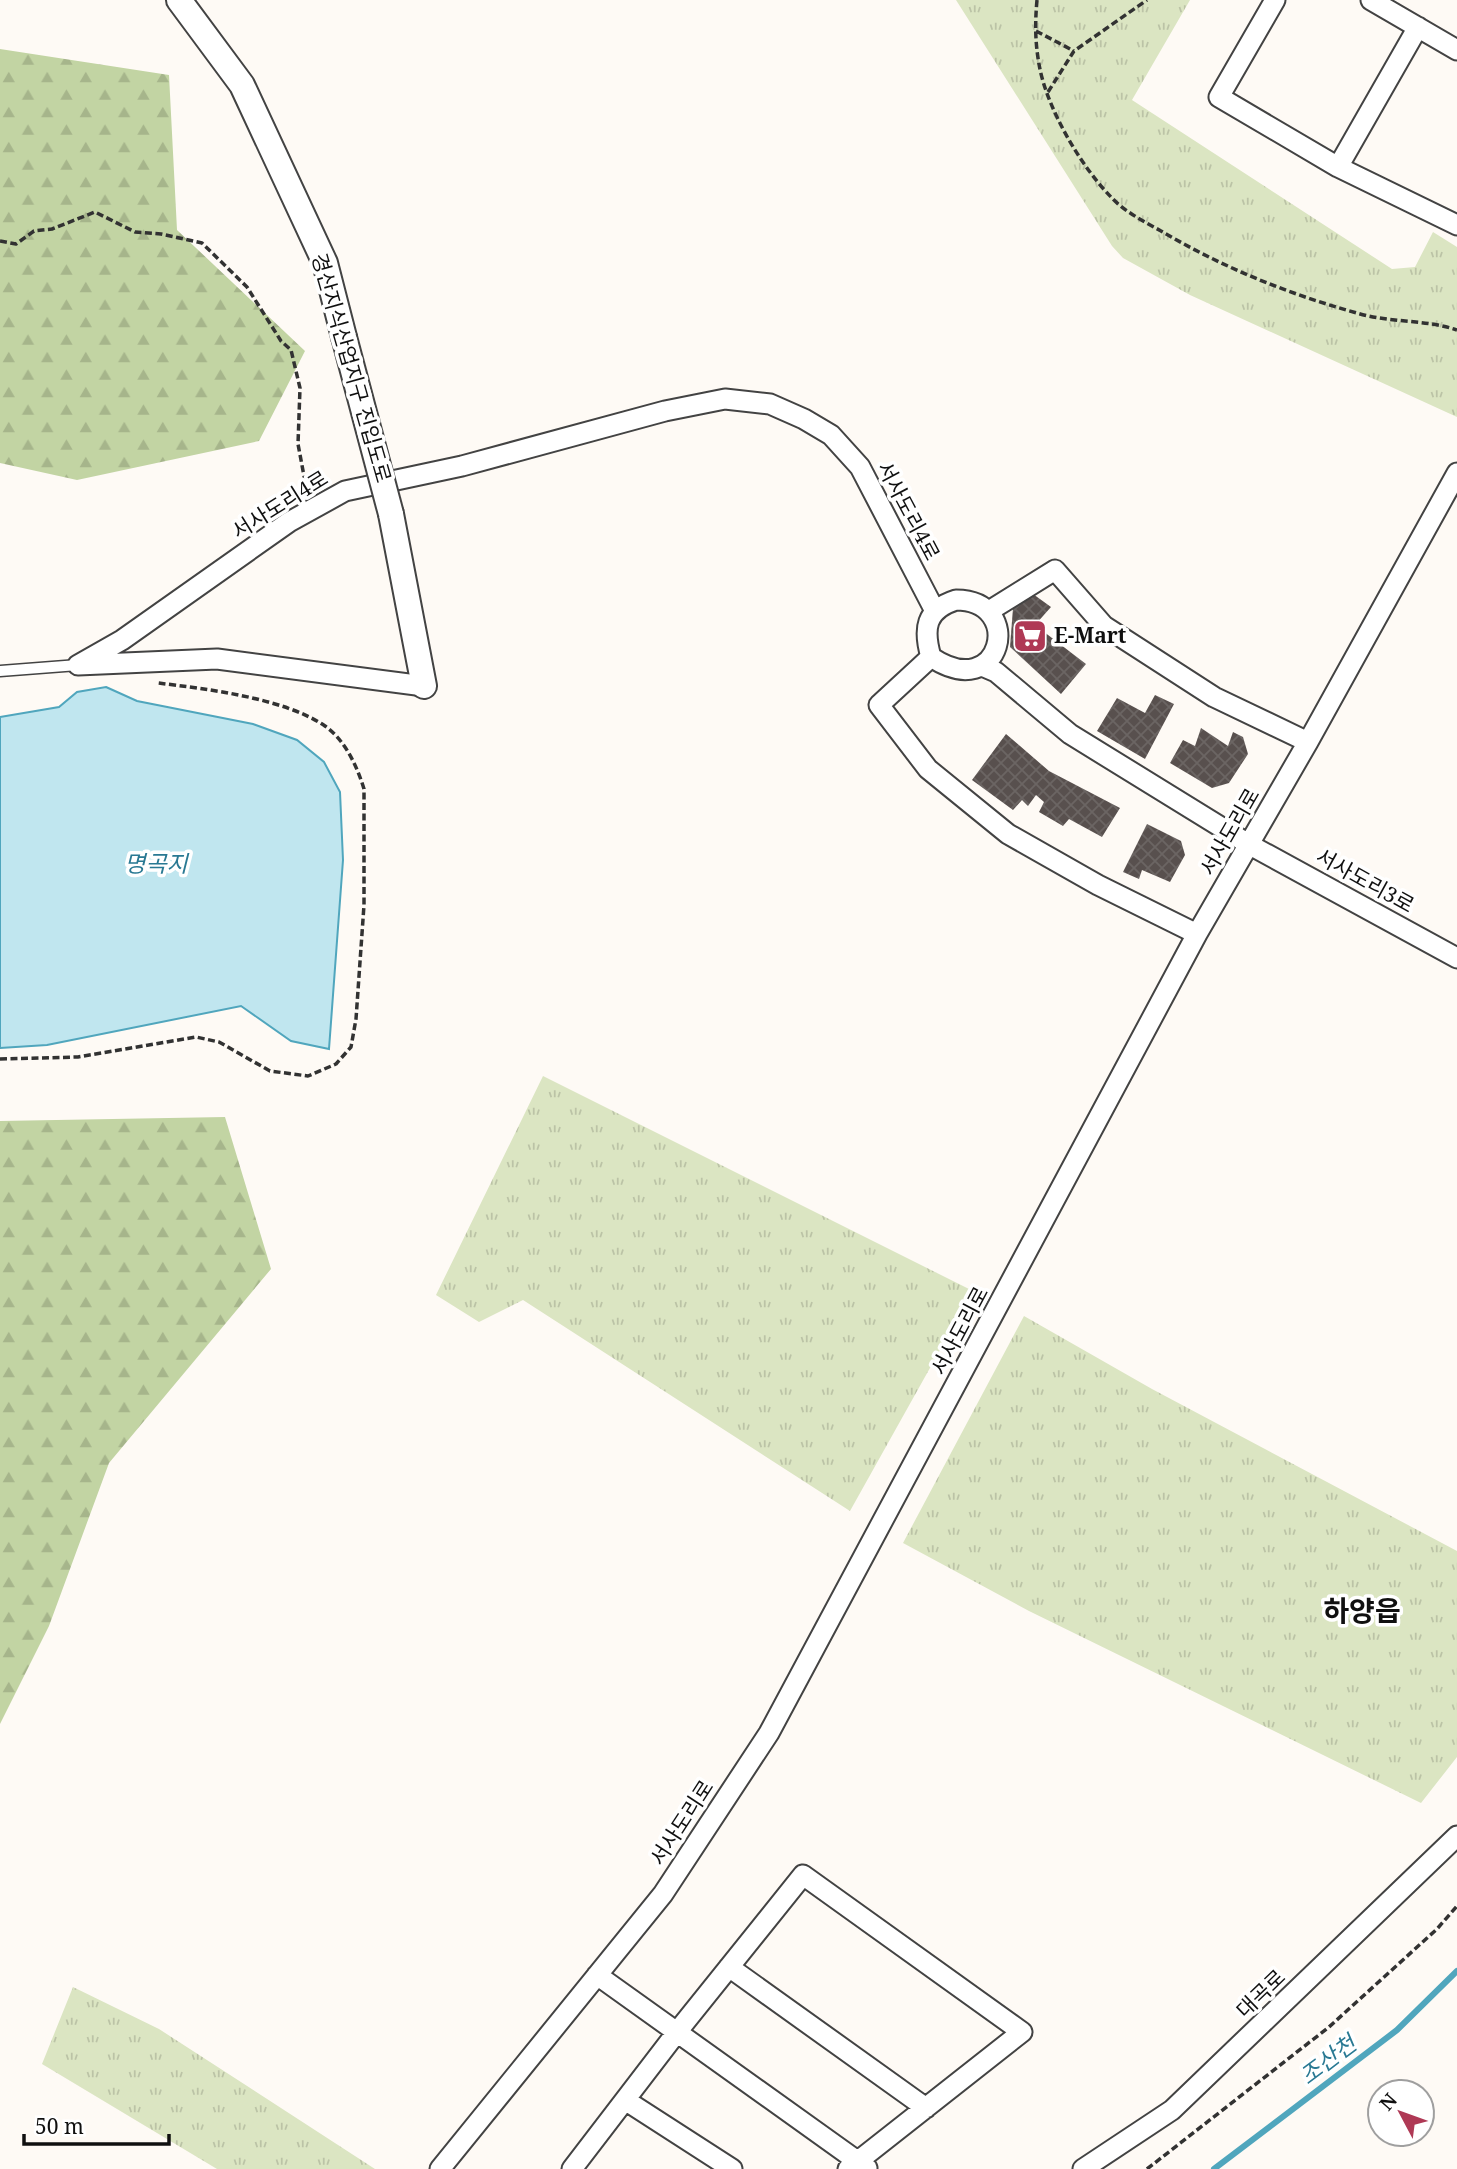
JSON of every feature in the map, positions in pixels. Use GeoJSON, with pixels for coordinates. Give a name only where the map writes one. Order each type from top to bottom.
{"type":"FeatureCollection","features":[{"type":"Feature","properties":{"kind":"street","name":"경산지식산업지구 진입도로"},"geometry":{"type":"LineString","coordinates":[[179,0],[242,85],[325,263],[391,514],[424,686]]}},
{"type":"Feature","properties":{"kind":"street"},"geometry":{"type":"LineString","coordinates":[[1275,0],[1219,97],[1338,167],[1457,225]]}},
{"type":"Feature","properties":{"kind":"street"},"geometry":{"type":"LineString","coordinates":[[1371,0],[1457,50]]}},
{"type":"Feature","properties":{"kind":"street"},"geometry":{"type":"LineString","coordinates":[[1338,167],[1418,27]]}},
{"type":"Feature","properties":{"kind":"street","name":"서사도리4로"},"geometry":{"type":"LineString","coordinates":[[78,665],[122,639],[289,522],[345,491],[462,467],[665,411],[725,399],[770,404],[831,435],[860,467],[935,611]]}},
{"type":"Feature","properties":{"kind":"street","name":"서사도리로"},"geometry":{"type":"LineString","coordinates":[[440,2169],[663,1894],[769,1733],[1197,934],[1250,845],[1457,473]]}},
{"type":"Feature","properties":{"kind":"street"},"geometry":{"type":"LineString","coordinates":[[989,611],[1055,570],[1104,626],[1214,697],[1308,741]]}},
{"type":"Feature","properties":{"kind":"street"},"geometry":{"type":"LineString","coordinates":[[956,600],[968,600],[989,611],[996,621],[998,634],[997,646],[991,657],[982,666],[959,671],[947,668],[930,657],[926,631],[935,611],[956,600]]}},
{"type":"Feature","properties":{"kind":"street"},"geometry":{"type":"LineString","coordinates":[[930,657],[879,705],[928,769],[1008,834],[1098,885],[1197,934]]}},
{"type":"Feature","properties":{"kind":"street"},"geometry":{"type":"LineString","coordinates":[[78,665],[217,659],[424,686]]}},
{"type":"Feature","properties":{"kind":"street"},"geometry":{"type":"LineString","coordinates":[[982,666],[996,672],[1070,734],[1250,845]]}},
{"type":"Feature","properties":{"kind":"street","name":"서사도리3로"},"geometry":{"type":"LineString","coordinates":[[1250,845],[1457,958]]}},
{"type":"Feature","properties":{"kind":"street","name":"대곡로"},"geometry":{"type":"LineString","coordinates":[[1083,2169],[1172,2110],[1457,1836]]}},
{"type":"Feature","properties":{"kind":"street"},"geometry":{"type":"LineString","coordinates":[[572,2169],[677,2032],[803,1875],[1022,2032],[926,2108],[858,2167],[677,2032],[597,1975]]}},
{"type":"Feature","properties":{"kind":"street"},"geometry":{"type":"LineString","coordinates":[[729,1967],[926,2108]]}},
{"type":"Feature","properties":{"kind":"street"},"geometry":{"type":"LineString","coordinates":[[625,2100],[732,2169]]}},
{"type":"Feature","properties":{"kind":"lane"},"geometry":{"type":"LineString","coordinates":[[0,671],[78,665]]}},
{"type":"Feature","properties":{"kind":"path"},"geometry":{"type":"LineString","coordinates":[[1037,0],[1035,30],[1039,66],[1056,115],[1082,160],[1113,199],[1140,219],[1185,245],[1266,283],[1360,314],[1457,330]]}},
{"type":"Feature","properties":{"kind":"path"},"geometry":{"type":"LineString","coordinates":[[1048,92],[1074,51],[1147,0]]}},
{"type":"Feature","properties":{"kind":"path"},"geometry":{"type":"LineString","coordinates":[[1035,30],[1074,51]]}},
{"type":"Feature","properties":{"kind":"path"},"geometry":{"type":"LineString","coordinates":[[0,241],[16,244],[34,231],[52,229],[95,212],[135,232],[202,243],[247,287],[281,341],[291,350],[300,388],[298,444],[304,476],[317,507]]}},
{"type":"Feature","properties":{"kind":"path"},"geometry":{"type":"LineString","coordinates":[[0,1059],[78,1057],[196,1037],[219,1042],[271,1071],[308,1076],[336,1064],[351,1047],[356,1019],[364,905],[364,789],[359,772],[344,745],[326,726],[294,710],[202,688],[147,681]]}},
{"type":"Feature","properties":{"kind":"path"},"geometry":{"type":"LineString","coordinates":[[1147,2169],[1329,2027],[1437,1929],[1457,1906]]}},
{"type":"Feature","properties":{"kind":"green space"},"geometry":{"type":"Polygon","coordinates":[[[956,0],[1190,0],[1132,100],[1392,269],[1415,267],[1433,232],[1457,247],[1457,417],[1190,295],[1123,258],[1112,246],[956,0]]]}},
{"type":"Feature","properties":{"kind":"green space"},"geometry":{"type":"Polygon","coordinates":[[[0,49],[169,75],[177,230],[305,351],[259,441],[77,480],[0,463],[0,49]]]}},
{"type":"Feature","properties":{"kind":"green space"},"geometry":{"type":"Polygon","coordinates":[[[543,1076],[973,1291],[850,1511],[523,1300],[479,1322],[436,1295],[543,1076]]]}},
{"type":"Feature","properties":{"kind":"green space"},"geometry":{"type":"Polygon","coordinates":[[[225,1117],[271,1269],[109,1463],[49,1626],[0,1724],[0,1121],[225,1117]]]}},
{"type":"Feature","properties":{"kind":"green space"},"geometry":{"type":"Polygon","coordinates":[[[1024,1316],[1152,1389],[1457,1551],[1457,1757],[1421,1803],[1029,1611],[903,1543],[1024,1316]]]}},
{"type":"Feature","properties":{"kind":"green space"},"geometry":{"type":"Polygon","coordinates":[[[73,1987],[159,2029],[375,2169],[217,2169],[42,2064],[73,1987]]]}},
{"type":"Feature","properties":{"kind":"water","name":"명곡지"},"geometry":{"type":"Polygon","coordinates":[[[106,687],[137,701],[253,724],[297,740],[324,762],[340,792],[343,860],[329,1049],[291,1041],[241,1006],[47,1045],[0,1048],[0,717],[59,707],[77,692],[106,687]]]}},
{"type":"Feature","properties":{"kind":"building","name":"E-Mart"},"geometry":{"type":"Polygon","coordinates":[[[1033,594],[1051,607],[1035,625],[1086,664],[1061,694],[1010,647],[1013,608],[1033,594]]]}},
{"type":"Feature","properties":{"kind":"building"},"geometry":{"type":"Polygon","coordinates":[[[1155,695],[1174,704],[1145,759],[1097,731],[1117,698],[1145,713],[1155,695]]]}},
{"type":"Feature","properties":{"kind":"building"},"geometry":{"type":"Polygon","coordinates":[[[1201,728],[1228,746],[1233,732],[1243,737],[1248,754],[1229,783],[1212,788],[1170,763],[1183,740],[1195,746],[1201,728]]]}},
{"type":"Feature","properties":{"kind":"building"},"geometry":{"type":"Polygon","coordinates":[[[1006,734],[1049,771],[1120,808],[1102,837],[1069,819],[1063,826],[1039,812],[1044,802],[1036,795],[1028,806],[1022,800],[1013,810],[972,780],[1006,734]]]}},
{"type":"Feature","properties":{"kind":"building"},"geometry":{"type":"Polygon","coordinates":[[[1147,824],[1181,841],[1185,855],[1170,882],[1142,870],[1139,879],[1123,872],[1147,824]]]}},
{"type":"Feature","properties":{"kind":"waterway","name":"조산천"},"geometry":{"type":"LineString","coordinates":[[1214,2169],[1397,2030],[1457,1971]]}},
{"type":"Feature","properties":{"kind":"place","name":"E-Mart"},"geometry":{"type":"Point","coordinates":[1030,636]}},
{"type":"Feature","properties":{"kind":"district","name":"하양읍"},"geometry":{"type":"Point","coordinates":[1362,1611]}}]}
